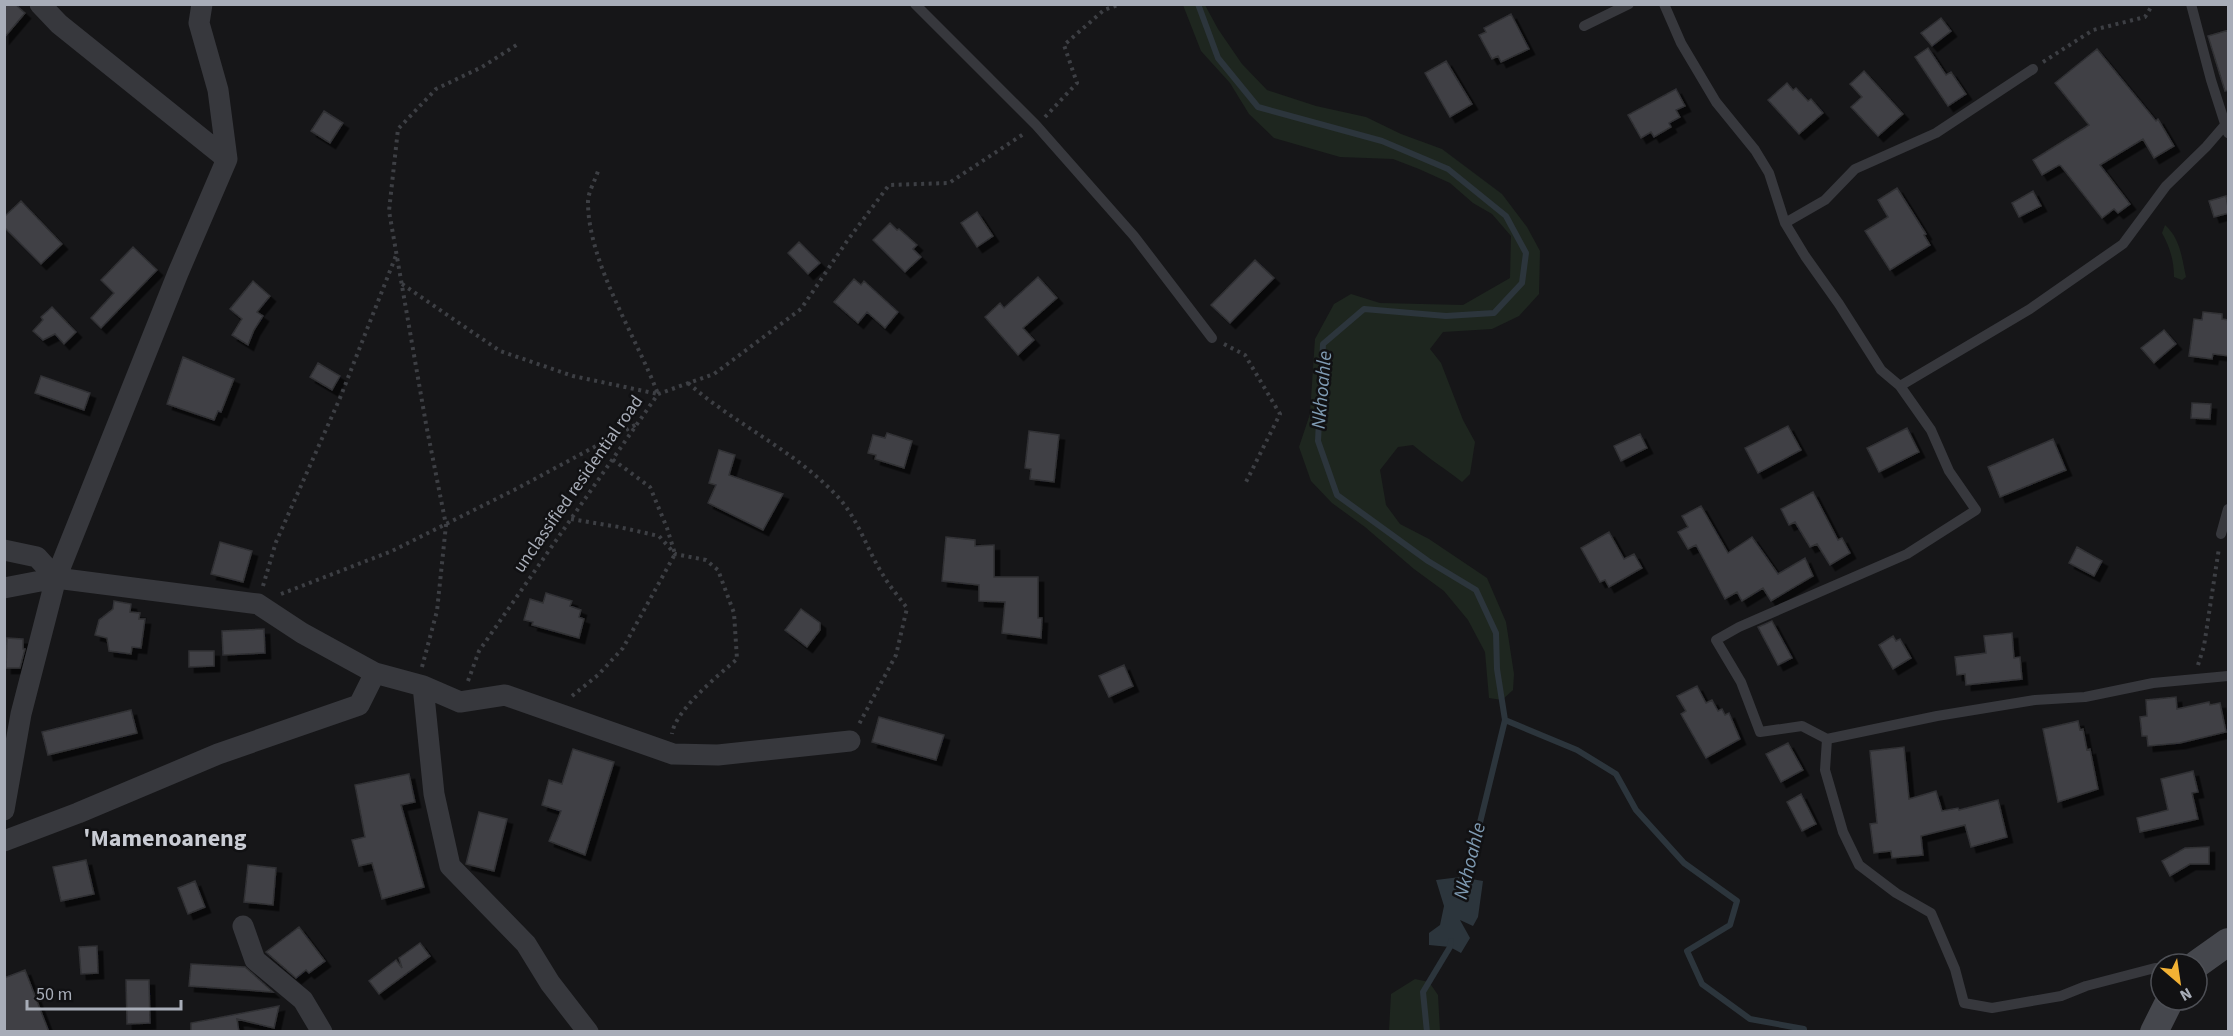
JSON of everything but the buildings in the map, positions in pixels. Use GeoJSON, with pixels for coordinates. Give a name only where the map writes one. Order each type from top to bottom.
{"type":"FeatureCollection","features":[{"type":"Feature","properties":{"kind":"street"},"geometry":{"type":"LineString","coordinates":[[40,4],[68,32],[227,159]]}},
{"type":"Feature","properties":{"kind":"street"},"geometry":{"type":"LineString","coordinates":[[4,810],[21,714],[56,578],[178,273],[227,159],[218,90],[199,23],[202,4]]}},
{"type":"Feature","properties":{"kind":"street"},"geometry":{"type":"LineString","coordinates":[[4,550],[37,557],[56,578]]}},
{"type":"Feature","properties":{"kind":"street"},"geometry":{"type":"LineString","coordinates":[[4,588],[56,578],[258,604],[302,633],[375,673],[423,686],[460,702],[505,694],[669,753],[718,755],[850,741]]}},
{"type":"Feature","properties":{"kind":"street"},"geometry":{"type":"LineString","coordinates":[[4,841],[78,813],[218,754],[359,705],[375,673]]}},
{"type":"Feature","properties":{"kind":"street"},"geometry":{"type":"LineString","coordinates":[[423,686],[426,736],[434,794],[450,866],[526,944],[550,983],[588,1032]]}},
{"type":"Feature","properties":{"kind":"street"},"geometry":{"type":"LineString","coordinates":[[243,926],[255,960],[303,1000],[322,1032]]}},
{"type":"Feature","properties":{"kind":"street"},"geometry":{"type":"LineString","coordinates":[[2209,956],[2229,942]]}},
{"type":"Feature","properties":{"kind":"street"},"geometry":{"type":"LineString","coordinates":[[2154,1032],[2164,1012]]}},
{"type":"Feature","properties":{"kind":"lane"},"geometry":{"type":"LineString","coordinates":[[915,4],[1036,125],[1134,237],[1212,338]]}},
{"type":"Feature","properties":{"kind":"lane"},"geometry":{"type":"LineString","coordinates":[[1584,26],[1629,4]]}},
{"type":"Feature","properties":{"kind":"lane"},"geometry":{"type":"LineString","coordinates":[[1664,4],[1681,43],[1716,102],[1755,150],[1769,173],[1785,223],[1805,256],[1881,370],[1900,386],[1931,430],[1949,471],[1976,510],[1907,554],[1739,627],[1716,640],[1741,682],[1760,732],[1802,726],[1827,739],[1959,712],[2036,700],[2085,697],[2153,683],[2229,676]]}},
{"type":"Feature","properties":{"kind":"lane"},"geometry":{"type":"LineString","coordinates":[[1900,386],[2030,309],[2123,244],[2166,186],[2227,129],[2191,4]]}},
{"type":"Feature","properties":{"kind":"lane"},"geometry":{"type":"LineString","coordinates":[[1785,223],[1825,200],[1855,169],[1936,133],[2033,69]]}},
{"type":"Feature","properties":{"kind":"lane"},"geometry":{"type":"LineString","coordinates":[[2221,534],[2229,509]]}},
{"type":"Feature","properties":{"kind":"lane"},"geometry":{"type":"LineString","coordinates":[[1827,739],[1825,770],[1843,832],[1859,865],[1896,893],[1931,913],[1955,969],[1964,1003],[1992,1008],[2061,996],[2086,986],[2149,970]]}},
{"type":"Feature","properties":{"kind":"path"},"geometry":{"type":"LineString","coordinates":[[1036,125],[1077,83],[1064,45],[1104,10],[1121,4]]}},
{"type":"Feature","properties":{"kind":"path"},"geometry":{"type":"LineString","coordinates":[[2033,69],[2093,30],[2145,17],[2153,4]]}},
{"type":"Feature","properties":{"kind":"path"},"geometry":{"type":"LineString","coordinates":[[423,686],[420,673],[437,611],[446,525],[426,424],[390,211],[398,129],[436,89],[482,67],[518,44]]}},
{"type":"Feature","properties":{"kind":"path","name":"unclassified residential road"},"geometry":{"type":"LineString","coordinates":[[460,702],[479,651],[658,394],[714,374],[801,309],[847,241],[889,185],[949,183],[1036,125]]}},
{"type":"Feature","properties":{"kind":"path"},"geometry":{"type":"LineString","coordinates":[[598,171],[588,200],[594,246],[658,394]]}},
{"type":"Feature","properties":{"kind":"path"},"geometry":{"type":"LineString","coordinates":[[258,604],[276,542],[340,398],[397,253]]}},
{"type":"Feature","properties":{"kind":"path"},"geometry":{"type":"LineString","coordinates":[[402,284],[500,351],[573,376],[658,394]]}},
{"type":"Feature","properties":{"kind":"path"},"geometry":{"type":"LineString","coordinates":[[1212,338],[1245,355],[1280,414],[1245,484]]}},
{"type":"Feature","properties":{"kind":"path"},"geometry":{"type":"LineString","coordinates":[[688,383],[713,405],[798,460],[839,497],[867,541],[882,575],[908,608],[896,655],[850,741]]}},
{"type":"Feature","properties":{"kind":"path"},"geometry":{"type":"LineString","coordinates":[[258,604],[392,551],[446,525],[637,423]]}},
{"type":"Feature","properties":{"kind":"path"},"geometry":{"type":"LineString","coordinates":[[556,713],[598,675],[623,648],[675,554],[650,488],[612,459]]}},
{"type":"Feature","properties":{"kind":"path"},"geometry":{"type":"LineString","coordinates":[[571,519],[619,526],[659,536],[675,554],[706,560],[718,570],[734,613],[737,659],[690,703],[673,729],[669,753]]}},
{"type":"Feature","properties":{"kind":"path"},"geometry":{"type":"LineString","coordinates":[[2193,680],[2204,646],[2221,534]]}},
{"type":"Feature","properties":{"kind":"shaded area"},"geometry":{"type":"Polygon","coordinates":[[[1183,5],[1205,5],[1242,64],[1267,90],[1316,106],[1366,117],[1401,134],[1442,149],[1502,194],[1527,227],[1540,251],[1539,294],[1519,316],[1492,329],[1443,332],[1430,349],[1441,363],[1463,420],[1475,442],[1470,474],[1462,482],[1413,445],[1398,447],[1380,470],[1386,505],[1400,524],[1429,539],[1487,578],[1506,622],[1514,674],[1513,690],[1502,700],[1489,698],[1485,652],[1468,620],[1444,591],[1332,503],[1311,481],[1299,447],[1310,414],[1315,339],[1334,304],[1351,294],[1380,303],[1463,305],[1510,278],[1511,236],[1492,214],[1473,203],[1450,183],[1419,169],[1393,159],[1340,157],[1274,138],[1249,114],[1230,83],[1201,51],[1183,5]]]}},
{"type":"Feature","properties":{"kind":"shaded area"},"geometry":{"type":"Polygon","coordinates":[[[2165,225],[2174,236],[2180,249],[2186,277],[2182,280],[2174,277],[2171,254],[2162,233],[2165,225]]]}},
{"type":"Feature","properties":{"kind":"shaded area"},"geometry":{"type":"Polygon","coordinates":[[[1460,877],[1483,881],[1478,917],[1473,926],[1460,920],[1470,938],[1461,953],[1450,947],[1429,945],[1429,933],[1440,925],[1444,906],[1436,880],[1460,877]]]}},
{"type":"Feature","properties":{"kind":"shaded area"},"geometry":{"type":"Polygon","coordinates":[[[1415,979],[1429,982],[1438,995],[1440,1031],[1389,1031],[1391,994],[1415,979]]]}},
{"type":"Feature","properties":{"kind":"waterway","name":"Nkhoahle"},"geometry":{"type":"LineString","coordinates":[[1198,4],[1218,58],[1258,107],[1382,141],[1448,169],[1506,216],[1526,253],[1522,283],[1494,313],[1446,316],[1364,309],[1323,344],[1318,441],[1337,495],[1428,561],[1476,590],[1496,633],[1497,669],[1505,720],[1465,884]]}},
{"type":"Feature","properties":{"kind":"waterway"},"geometry":{"type":"LineString","coordinates":[[1505,720],[1577,750],[1616,774],[1636,810],[1684,863],[1737,901],[1730,925],[1687,951],[1702,984],[1750,1019],[1804,1029],[1804,1032]]}},
{"type":"Feature","properties":{"kind":"waterway","name":"Nkhoahle"},"geometry":{"type":"LineString","coordinates":[[1427,1032],[1423,992],[1450,947],[1451,941]]}},
{"type":"Feature","properties":{"kind":"district","name":"'Mamenoaneng"},"geometry":{"type":"Point","coordinates":[165,838]}}]}
